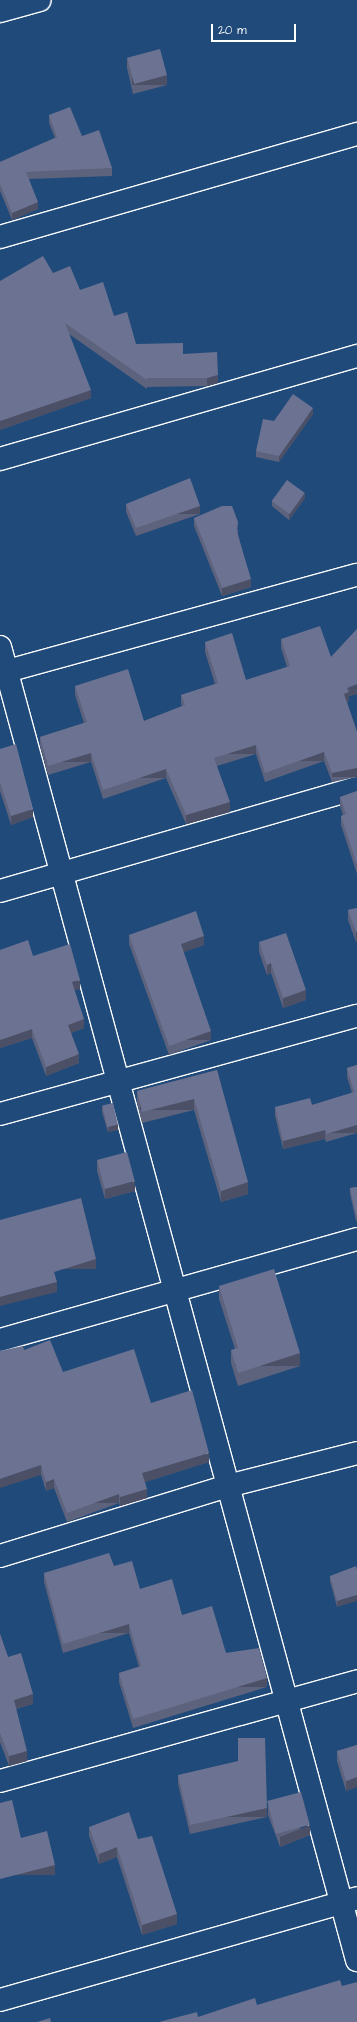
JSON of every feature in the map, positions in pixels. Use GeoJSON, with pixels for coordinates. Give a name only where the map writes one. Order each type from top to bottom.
{"type":"FeatureCollection","features":[{"type":"Feature","properties":{"kind":"street"},"geometry":{"type":"LineString","coordinates":[[0,12],[40,0]]}},
{"type":"Feature","properties":{"kind":"street"},"geometry":{"type":"LineString","coordinates":[[0,237],[357,134]]}},
{"type":"Feature","properties":{"kind":"street"},"geometry":{"type":"LineString","coordinates":[[0,459],[357,356]]}},
{"type":"Feature","properties":{"kind":"street"},"geometry":{"type":"LineString","coordinates":[[3,672],[357,575]]}},
{"type":"Feature","properties":{"kind":"street"},"geometry":{"type":"LineString","coordinates":[[0,647],[3,672],[118,1081],[286,1701],[349,1901],[357,1960]]}},
{"type":"Feature","properties":{"kind":"street"},"geometry":{"type":"LineString","coordinates":[[0,891],[357,788]]}},
{"type":"Feature","properties":{"kind":"street"},"geometry":{"type":"LineString","coordinates":[[0,1114],[357,1016]]}},
{"type":"Feature","properties":{"kind":"street"},"geometry":{"type":"LineString","coordinates":[[0,1340],[175,1292],[357,1239]]}},
{"type":"Feature","properties":{"kind":"street"},"geometry":{"type":"LineString","coordinates":[[0,1556],[228,1486],[357,1453]]}},
{"type":"Feature","properties":{"kind":"street"},"geometry":{"type":"LineString","coordinates":[[0,1781],[357,1681]]}},
{"type":"Feature","properties":{"kind":"street"},"geometry":{"type":"LineString","coordinates":[[0,2000],[349,1901]]}},
{"type":"Feature","properties":{"kind":"building"},"geometry":{"type":"Polygon","coordinates":[[[160,49],[167,75],[134,84],[127,58],[160,49]]]}},
{"type":"Feature","properties":{"kind":"building"},"geometry":{"type":"Polygon","coordinates":[[[70,107],[82,136],[99,130],[112,168],[26,172],[38,202],[12,213],[0,184],[0,162],[57,137],[49,115],[70,107]]]}},
{"type":"Feature","properties":{"kind":"building"},"geometry":{"type":"Polygon","coordinates":[[[43,256],[53,273],[70,266],[80,290],[103,282],[114,316],[127,312],[136,344],[183,343],[183,354],[217,352],[218,375],[207,378],[147,378],[147,380],[65,323],[91,390],[0,421],[0,281],[43,256]]]}},
{"type":"Feature","properties":{"kind":"building"},"geometry":{"type":"Polygon","coordinates":[[[293,394],[313,408],[279,456],[256,451],[263,419],[274,421],[293,394]]]}},
{"type":"Feature","properties":{"kind":"building"},"geometry":{"type":"Polygon","coordinates":[[[190,478],[200,506],[136,528],[126,504],[190,478]]]}},
{"type":"Feature","properties":{"kind":"building"},"geometry":{"type":"Polygon","coordinates":[[[287,480],[305,493],[290,514],[272,501],[287,480]]]}},
{"type":"Feature","properties":{"kind":"building"},"geometry":{"type":"Polygon","coordinates":[[[222,506],[232,506],[238,522],[237,532],[251,579],[222,588],[194,518],[222,506]]]}},
{"type":"Feature","properties":{"kind":"building"},"geometry":{"type":"Polygon","coordinates":[[[320,626],[331,657],[357,629],[357,684],[347,688],[349,692],[344,694],[357,732],[357,768],[332,773],[324,752],[265,773],[256,745],[214,758],[230,802],[186,815],[166,769],[103,790],[91,753],[48,766],[40,737],[87,722],[75,686],[128,669],[144,721],[185,705],[181,695],[218,683],[205,642],[232,633],[246,680],[290,666],[281,639],[320,626]]]}},
{"type":"Feature","properties":{"kind":"building"},"geometry":{"type":"Polygon","coordinates":[[[16,744],[33,809],[11,816],[0,782],[0,749],[16,744]]]}},
{"type":"Feature","properties":{"kind":"building"},"geometry":{"type":"Polygon","coordinates":[[[357,791],[357,865],[341,816],[346,814],[340,797],[357,791]]]}},
{"type":"Feature","properties":{"kind":"building"},"geometry":{"type":"Polygon","coordinates":[[[357,908],[357,932],[356,932],[348,910],[357,908]]]}},
{"type":"Feature","properties":{"kind":"building"},"geometry":{"type":"Polygon","coordinates":[[[196,911],[204,936],[181,944],[211,1031],[169,1046],[129,935],[196,911]]]}},
{"type":"Feature","properties":{"kind":"building"},"geometry":{"type":"Polygon","coordinates":[[[286,933],[306,990],[283,998],[271,963],[267,965],[259,942],[286,933]]]}},
{"type":"Feature","properties":{"kind":"building"},"geometry":{"type":"Polygon","coordinates":[[[28,940],[33,956],[70,944],[80,980],[72,982],[84,1019],[68,1025],[79,1054],[46,1067],[32,1029],[0,1040],[0,950],[28,940]]]}},
{"type":"Feature","properties":{"kind":"building"},"geometry":{"type":"Polygon","coordinates":[[[357,1065],[357,1125],[326,1134],[325,1130],[283,1141],[275,1107],[310,1098],[312,1105],[354,1092],[347,1068],[357,1065]]]}},
{"type":"Feature","properties":{"kind":"building"},"geometry":{"type":"Polygon","coordinates":[[[217,1070],[248,1182],[221,1191],[194,1099],[142,1112],[137,1091],[217,1070]]]}},
{"type":"Feature","properties":{"kind":"building"},"geometry":{"type":"Polygon","coordinates":[[[113,1103],[118,1124],[107,1127],[102,1105],[113,1103]]]}},
{"type":"Feature","properties":{"kind":"building"},"geometry":{"type":"Polygon","coordinates":[[[127,1152],[135,1181],[105,1189],[97,1160],[127,1152]]]}},
{"type":"Feature","properties":{"kind":"building"},"geometry":{"type":"Polygon","coordinates":[[[357,1187],[357,1215],[356,1215],[350,1188],[357,1187]]]}},
{"type":"Feature","properties":{"kind":"building"},"geometry":{"type":"Polygon","coordinates":[[[81,1198],[96,1259],[54,1272],[57,1282],[0,1297],[0,1220],[81,1198]]]}},
{"type":"Feature","properties":{"kind":"building"},"geometry":{"type":"Polygon","coordinates":[[[274,1269],[300,1353],[238,1373],[231,1350],[238,1348],[219,1286],[274,1269]]]}},
{"type":"Feature","properties":{"kind":"building"},"geometry":{"type":"Polygon","coordinates":[[[50,1340],[63,1372],[134,1349],[151,1403],[192,1390],[209,1453],[142,1473],[147,1489],[120,1497],[119,1494],[67,1513],[54,1479],[46,1482],[41,1465],[0,1479],[0,1351],[23,1346],[24,1350],[50,1340]]]}},
{"type":"Feature","properties":{"kind":"building"},"geometry":{"type":"Polygon","coordinates":[[[109,1553],[114,1566],[132,1561],[140,1589],[172,1579],[182,1615],[212,1606],[226,1653],[259,1648],[267,1678],[133,1719],[119,1673],[141,1666],[129,1624],[63,1644],[44,1573],[109,1553]]]}},
{"type":"Feature","properties":{"kind":"building"},"geometry":{"type":"Polygon","coordinates":[[[356,1566],[357,1595],[337,1601],[330,1576],[356,1566]]]}},
{"type":"Feature","properties":{"kind":"building"},"geometry":{"type":"Polygon","coordinates":[[[0,1634],[8,1657],[21,1653],[33,1694],[14,1700],[27,1751],[9,1756],[0,1733],[0,1634]]]}},
{"type":"Feature","properties":{"kind":"building"},"geometry":{"type":"Polygon","coordinates":[[[238,1738],[265,1738],[267,1808],[190,1825],[178,1775],[238,1761],[238,1738]]]}},
{"type":"Feature","properties":{"kind":"building"},"geometry":{"type":"Polygon","coordinates":[[[357,1745],[357,1777],[346,1781],[337,1751],[357,1745]]]}},
{"type":"Feature","properties":{"kind":"building"},"geometry":{"type":"Polygon","coordinates":[[[301,1792],[310,1825],[276,1834],[267,1801],[301,1792]]]}},
{"type":"Feature","properties":{"kind":"building"},"geometry":{"type":"Polygon","coordinates":[[[12,1800],[21,1838],[47,1831],[55,1865],[0,1879],[0,1803],[12,1800]]]}},
{"type":"Feature","properties":{"kind":"building"},"geometry":{"type":"Polygon","coordinates":[[[129,1812],[138,1839],[152,1836],[177,1914],[142,1925],[117,1847],[99,1854],[89,1827],[129,1812]]]}},
{"type":"Feature","properties":{"kind":"building"},"geometry":{"type":"Polygon","coordinates":[[[340,1980],[342,1986],[357,1982],[357,2022],[159,2022],[197,2012],[198,2017],[255,1998],[257,2005],[340,1980]]]}},
{"type":"Feature","properties":{"kind":"building"},"geometry":{"type":"Polygon","coordinates":[[[50,2018],[51,2022],[37,2022],[50,2018]]]}}]}
